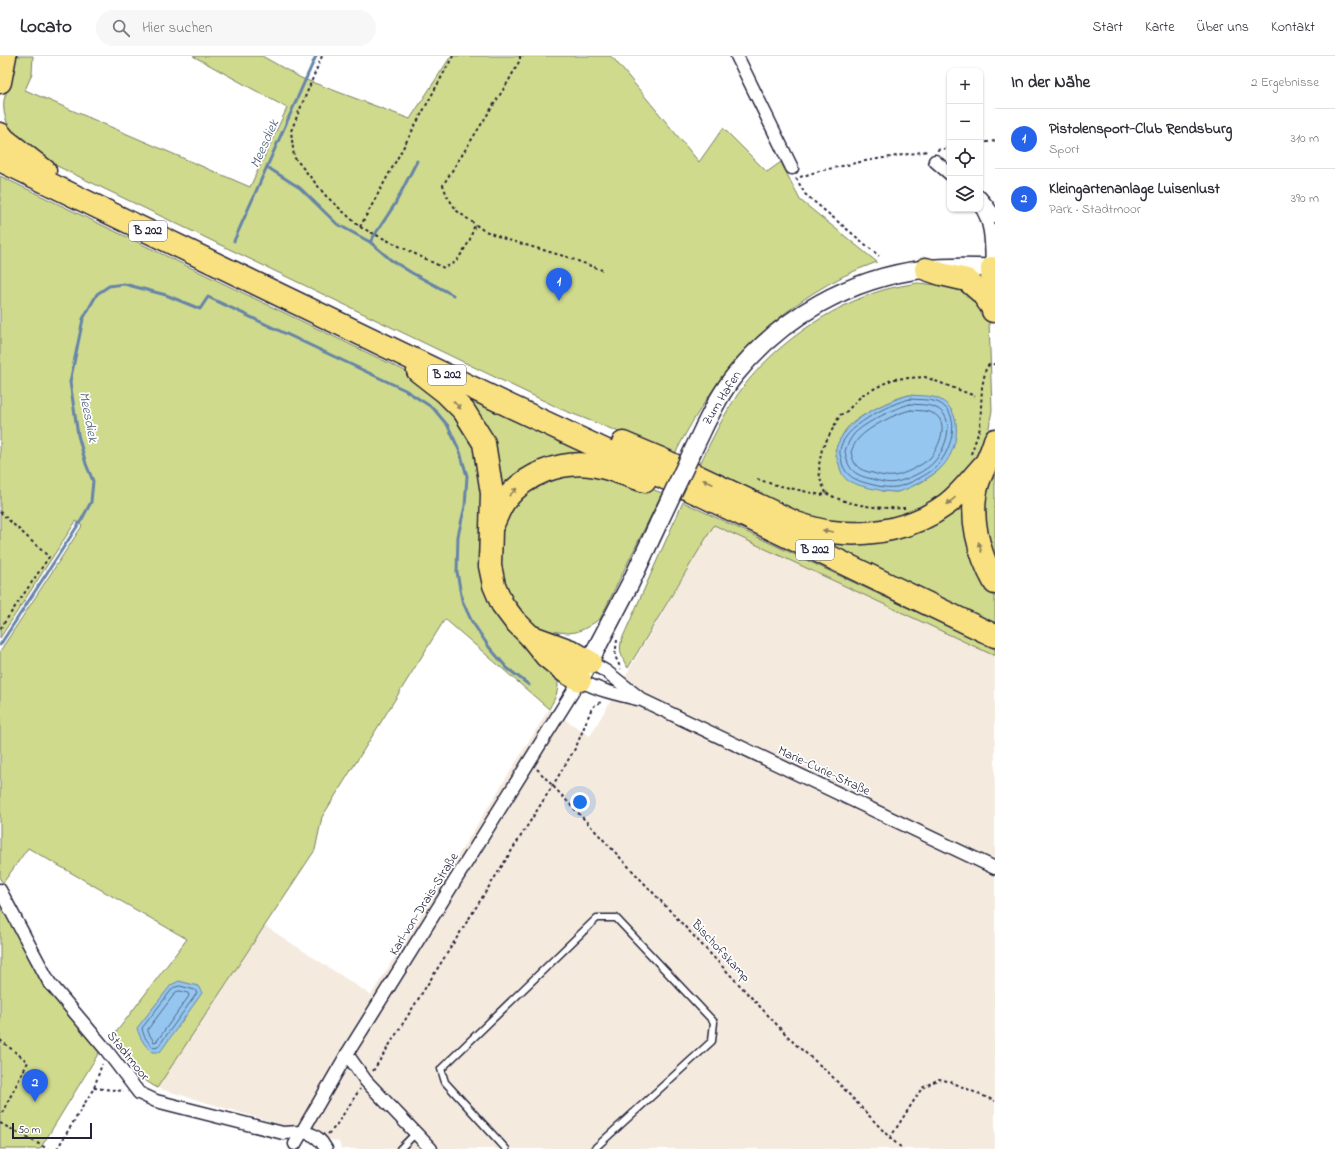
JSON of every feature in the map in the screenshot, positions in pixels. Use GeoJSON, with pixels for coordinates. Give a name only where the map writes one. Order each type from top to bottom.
{"type":"FeatureCollection","features":[{"type":"Feature","properties":{"kind":"highway"},"geometry":{"type":"LineString","coordinates":[[0,82],[5,56]]}},
{"type":"Feature","properties":{"kind":"highway"},"geometry":{"type":"LineString","coordinates":[[0,134],[5,140],[45,170],[65,192]]}},
{"type":"Feature","properties":{"kind":"highway","name":"B 202"},"geometry":{"type":"LineString","coordinates":[[3,163],[384,344],[516,409],[995,636]]}},
{"type":"Feature","properties":{"kind":"highway"},"geometry":{"type":"LineString","coordinates":[[993,268],[993,313]]}},
{"type":"Feature","properties":{"kind":"highway"},"geometry":{"type":"LineString","coordinates":[[926,269],[967,280],[982,293],[993,313]]}},
{"type":"Feature","properties":{"kind":"highway"},"geometry":{"type":"LineString","coordinates":[[384,344],[445,392],[464,411],[484,443],[492,493],[490,566],[494,585],[502,604],[514,620],[551,660],[567,673],[585,671]]}},
{"type":"Feature","properties":{"kind":"highway"},"geometry":{"type":"LineString","coordinates":[[516,409],[549,414],[661,459],[796,523],[817,530],[832,532],[865,533],[882,531],[916,521],[934,513],[948,504],[960,493],[978,460],[995,440]]}},
{"type":"Feature","properties":{"kind":"highway"},"geometry":{"type":"LineString","coordinates":[[978,460],[978,483],[975,500],[976,530],[980,547],[995,583]]}},
{"type":"Feature","properties":{"kind":"highway"},"geometry":{"type":"LineString","coordinates":[[492,525],[505,500],[517,488],[529,479],[544,471],[559,466],[592,465],[630,477],[698,494]]}},
{"type":"Feature","properties":{"kind":"main road","name":"Zum Hafen"},"geometry":{"type":"LineString","coordinates":[[585,671],[631,582],[718,400],[734,376],[774,334],[800,315],[828,298],[872,281],[902,273],[926,269],[960,267],[993,268]]}},
{"type":"Feature","properties":{"kind":"street"},"geometry":{"type":"LineString","coordinates":[[737,56],[794,173]]}},
{"type":"Feature","properties":{"kind":"street"},"geometry":{"type":"LineString","coordinates":[[935,161],[947,171]]}},
{"type":"Feature","properties":{"kind":"street"},"geometry":{"type":"LineString","coordinates":[[983,200],[995,216]]}},
{"type":"Feature","properties":{"kind":"street"},"geometry":{"type":"LineString","coordinates":[[983,212],[989,227],[993,268]]}},
{"type":"Feature","properties":{"kind":"street","name":"Marie-Curie-Straße"},"geometry":{"type":"LineString","coordinates":[[642,700],[607,672],[585,671],[591,687],[642,700],[995,868]]}},
{"type":"Feature","properties":{"kind":"street","name":"Karl-von-Drais-Straße"},"geometry":{"type":"LineString","coordinates":[[295,1144],[347,1054],[585,671]]}},
{"type":"Feature","properties":{"kind":"street","name":"Stadtmoor"},"geometry":{"type":"LineString","coordinates":[[0,890],[49,982],[107,1051],[139,1093],[156,1101],[283,1133],[302,1131]]}},
{"type":"Feature","properties":{"kind":"street"},"geometry":{"type":"LineString","coordinates":[[347,1054],[366,1082],[431,1149]]}},
{"type":"Feature","properties":{"kind":"street"},"geometry":{"type":"LineString","coordinates":[[302,1131],[317,1137],[324,1145]]}},
{"type":"Feature","properties":{"kind":"lane"},"geometry":{"type":"LineString","coordinates":[[506,1149],[445,1082],[441,1069],[597,918],[616,918],[714,1022],[712,1041],[594,1149]]}},
{"type":"Feature","properties":{"kind":"lane"},"geometry":{"type":"LineString","coordinates":[[400,1149],[416,1133]]}},
{"type":"Feature","properties":{"kind":"path"},"geometry":{"type":"LineString","coordinates":[[322,56],[291,131],[294,157],[326,196],[360,227],[444,268],[456,262],[469,242],[475,224]]}},
{"type":"Feature","properties":{"kind":"path"},"geometry":{"type":"LineString","coordinates":[[360,227],[453,56]]}},
{"type":"Feature","properties":{"kind":"path"},"geometry":{"type":"LineString","coordinates":[[520,56],[520,60],[508,82],[443,184],[447,196],[457,211],[483,230],[505,239],[567,257],[602,270]]}},
{"type":"Feature","properties":{"kind":"path"},"geometry":{"type":"LineString","coordinates":[[983,143],[995,141]]}},
{"type":"Feature","properties":{"kind":"path"},"geometry":{"type":"LineString","coordinates":[[879,256],[805,194],[794,173],[819,171],[865,161],[947,148]]}},
{"type":"Feature","properties":{"kind":"path"},"geometry":{"type":"LineString","coordinates":[[978,460],[982,386],[986,368],[989,365],[995,364]]}},
{"type":"Feature","properties":{"kind":"path"},"geometry":{"type":"LineString","coordinates":[[907,508],[889,508],[859,504],[835,498],[826,493],[820,479],[819,465],[822,449],[840,416],[847,411],[862,395],[893,379],[925,377],[975,396]]}},
{"type":"Feature","properties":{"kind":"path"},"geometry":{"type":"LineString","coordinates":[[758,479],[772,484],[821,495],[826,493]]}},
{"type":"Feature","properties":{"kind":"path"},"geometry":{"type":"LineString","coordinates":[[0,512],[49,557],[0,629]]}},
{"type":"Feature","properties":{"kind":"path"},"geometry":{"type":"LineString","coordinates":[[324,1145],[335,1126],[366,1082],[553,785],[576,747],[591,710],[594,706],[602,702]]}},
{"type":"Feature","properties":{"kind":"path","name":"Bischofskamp"},"geometry":{"type":"LineString","coordinates":[[530,761],[795,1044],[828,1072],[890,1138],[903,1149]]}},
{"type":"Feature","properties":{"kind":"path"},"geometry":{"type":"LineString","coordinates":[[0,1040],[28,1062],[0,1117]]}},
{"type":"Feature","properties":{"kind":"path"},"geometry":{"type":"LineString","coordinates":[[57,1149],[94,1088],[107,1051]]}},
{"type":"Feature","properties":{"kind":"path"},"geometry":{"type":"LineString","coordinates":[[890,1138],[922,1088],[939,1079],[995,1101]]}},
{"type":"Feature","properties":{"kind":"path"},"geometry":{"type":"LineString","coordinates":[[94,1088],[139,1093]]}},
{"type":"Feature","properties":{"kind":"path"},"geometry":{"type":"LineString","coordinates":[[0,1123],[48,1149]]}},
{"type":"Feature","properties":{"kind":"shaded area"},"geometry":{"type":"Polygon","coordinates":[[[714,525],[995,656],[995,1149],[341,1149],[339,1142],[157,1088],[265,926],[371,995],[549,709],[590,736],[714,525]]]}},
{"type":"Feature","properties":{"kind":"green space"},"geometry":{"type":"Polygon","coordinates":[[[15,56],[33,56],[32,74],[25,90],[250,187],[287,108],[193,56],[262,56],[301,78],[410,119],[451,56],[610,56],[699,162],[723,128],[767,172],[781,162],[800,200],[877,262],[843,276],[812,294],[784,314],[757,338],[733,364],[712,392],[692,422],[675,454],[563,410],[57,166],[20,140],[7,123],[4,112],[4,100],[15,68],[15,56]]]}},
{"type":"Feature","properties":{"kind":"green space"},"geometry":{"type":"Polygon","coordinates":[[[0,176],[397,367],[419,378],[433,388],[476,443],[483,513],[478,557],[480,574],[486,595],[497,616],[510,632],[557,676],[558,681],[557,693],[549,709],[445,619],[322,817],[315,850],[157,1088],[143,1079],[111,1039],[187,939],[28,848],[3,883],[0,879],[0,651],[82,526],[76,521],[0,638],[0,176]]]}},
{"type":"Feature","properties":{"kind":"green space"},"geometry":{"type":"Polygon","coordinates":[[[918,283],[948,286],[971,295],[989,321],[992,410],[987,439],[968,476],[923,513],[865,526],[804,517],[699,466],[722,420],[738,394],[751,377],[784,345],[822,318],[862,297],[883,290],[918,283]],[[909,395],[876,408],[859,418],[847,428],[835,450],[882,491],[897,492],[920,483],[941,468],[938,398],[909,395]]]}},
{"type":"Feature","properties":{"kind":"green space"},"geometry":{"type":"Polygon","coordinates":[[[467,399],[585,454],[500,500],[467,399]]]}},
{"type":"Feature","properties":{"kind":"green space"},"geometry":{"type":"Polygon","coordinates":[[[995,461],[995,560],[988,537],[984,506],[995,461]]]}},
{"type":"Feature","properties":{"kind":"green space"},"geometry":{"type":"Polygon","coordinates":[[[569,470],[631,481],[662,493],[600,619],[584,629],[568,633],[542,630],[527,618],[516,606],[503,579],[500,563],[500,546],[502,529],[506,517],[523,492],[569,470]]]}},
{"type":"Feature","properties":{"kind":"green space"},"geometry":{"type":"Polygon","coordinates":[[[970,493],[995,591],[995,628],[779,522],[842,538],[970,493]]]}},
{"type":"Feature","properties":{"kind":"green space"},"geometry":{"type":"Polygon","coordinates":[[[683,502],[995,649],[995,656],[714,525],[628,668],[621,654],[620,647],[622,639],[683,502]]]}},
{"type":"Feature","properties":{"kind":"green space"},"geometry":{"type":"Polygon","coordinates":[[[0,902],[44,987],[100,1051],[40,1149],[0,1149],[0,902]]]}},
{"type":"Feature","properties":{"kind":"water"},"geometry":{"type":"Polygon","coordinates":[[[909,395],[928,396],[939,399],[948,405],[953,413],[956,422],[955,443],[946,462],[940,469],[925,479],[907,489],[897,492],[869,488],[847,480],[844,477],[836,454],[836,449],[840,439],[856,421],[866,414],[888,402],[909,395]]]}},
{"type":"Feature","properties":{"kind":"water"},"geometry":{"type":"Polygon","coordinates":[[[179,981],[198,986],[202,993],[160,1052],[152,1052],[139,1035],[137,1028],[171,985],[179,981]]]}},
{"type":"Feature","properties":{"kind":"waterway","name":"Meesdiek"},"geometry":{"type":"LineString","coordinates":[[234,241],[316,56]]}},
{"type":"Feature","properties":{"kind":"waterway"},"geometry":{"type":"LineString","coordinates":[[267,167],[300,188],[337,224],[370,242],[395,204],[417,161]]}},
{"type":"Feature","properties":{"kind":"waterway"},"geometry":{"type":"LineString","coordinates":[[370,242],[391,260],[453,295]]}},
{"type":"Feature","properties":{"kind":"waterway"},"geometry":{"type":"LineString","coordinates":[[0,645],[82,519],[91,502],[93,481],[86,464],[78,435],[70,382],[83,319],[97,294],[109,286],[124,284],[166,295],[200,309],[208,297],[405,390],[433,408],[448,426],[460,452],[467,476],[465,506],[458,536],[457,572],[462,600],[471,620],[489,647],[507,668],[529,685]]}},
{"type":"Feature","properties":{"kind":"place","name":"Pistolensport-Club Rendsburg"},"geometry":{"type":"Point","coordinates":[559,301]}},
{"type":"Feature","properties":{"kind":"place","name":"Kleingartenanlage Luisenlust"},"geometry":{"type":"Point","coordinates":[35,1102]}}]}
